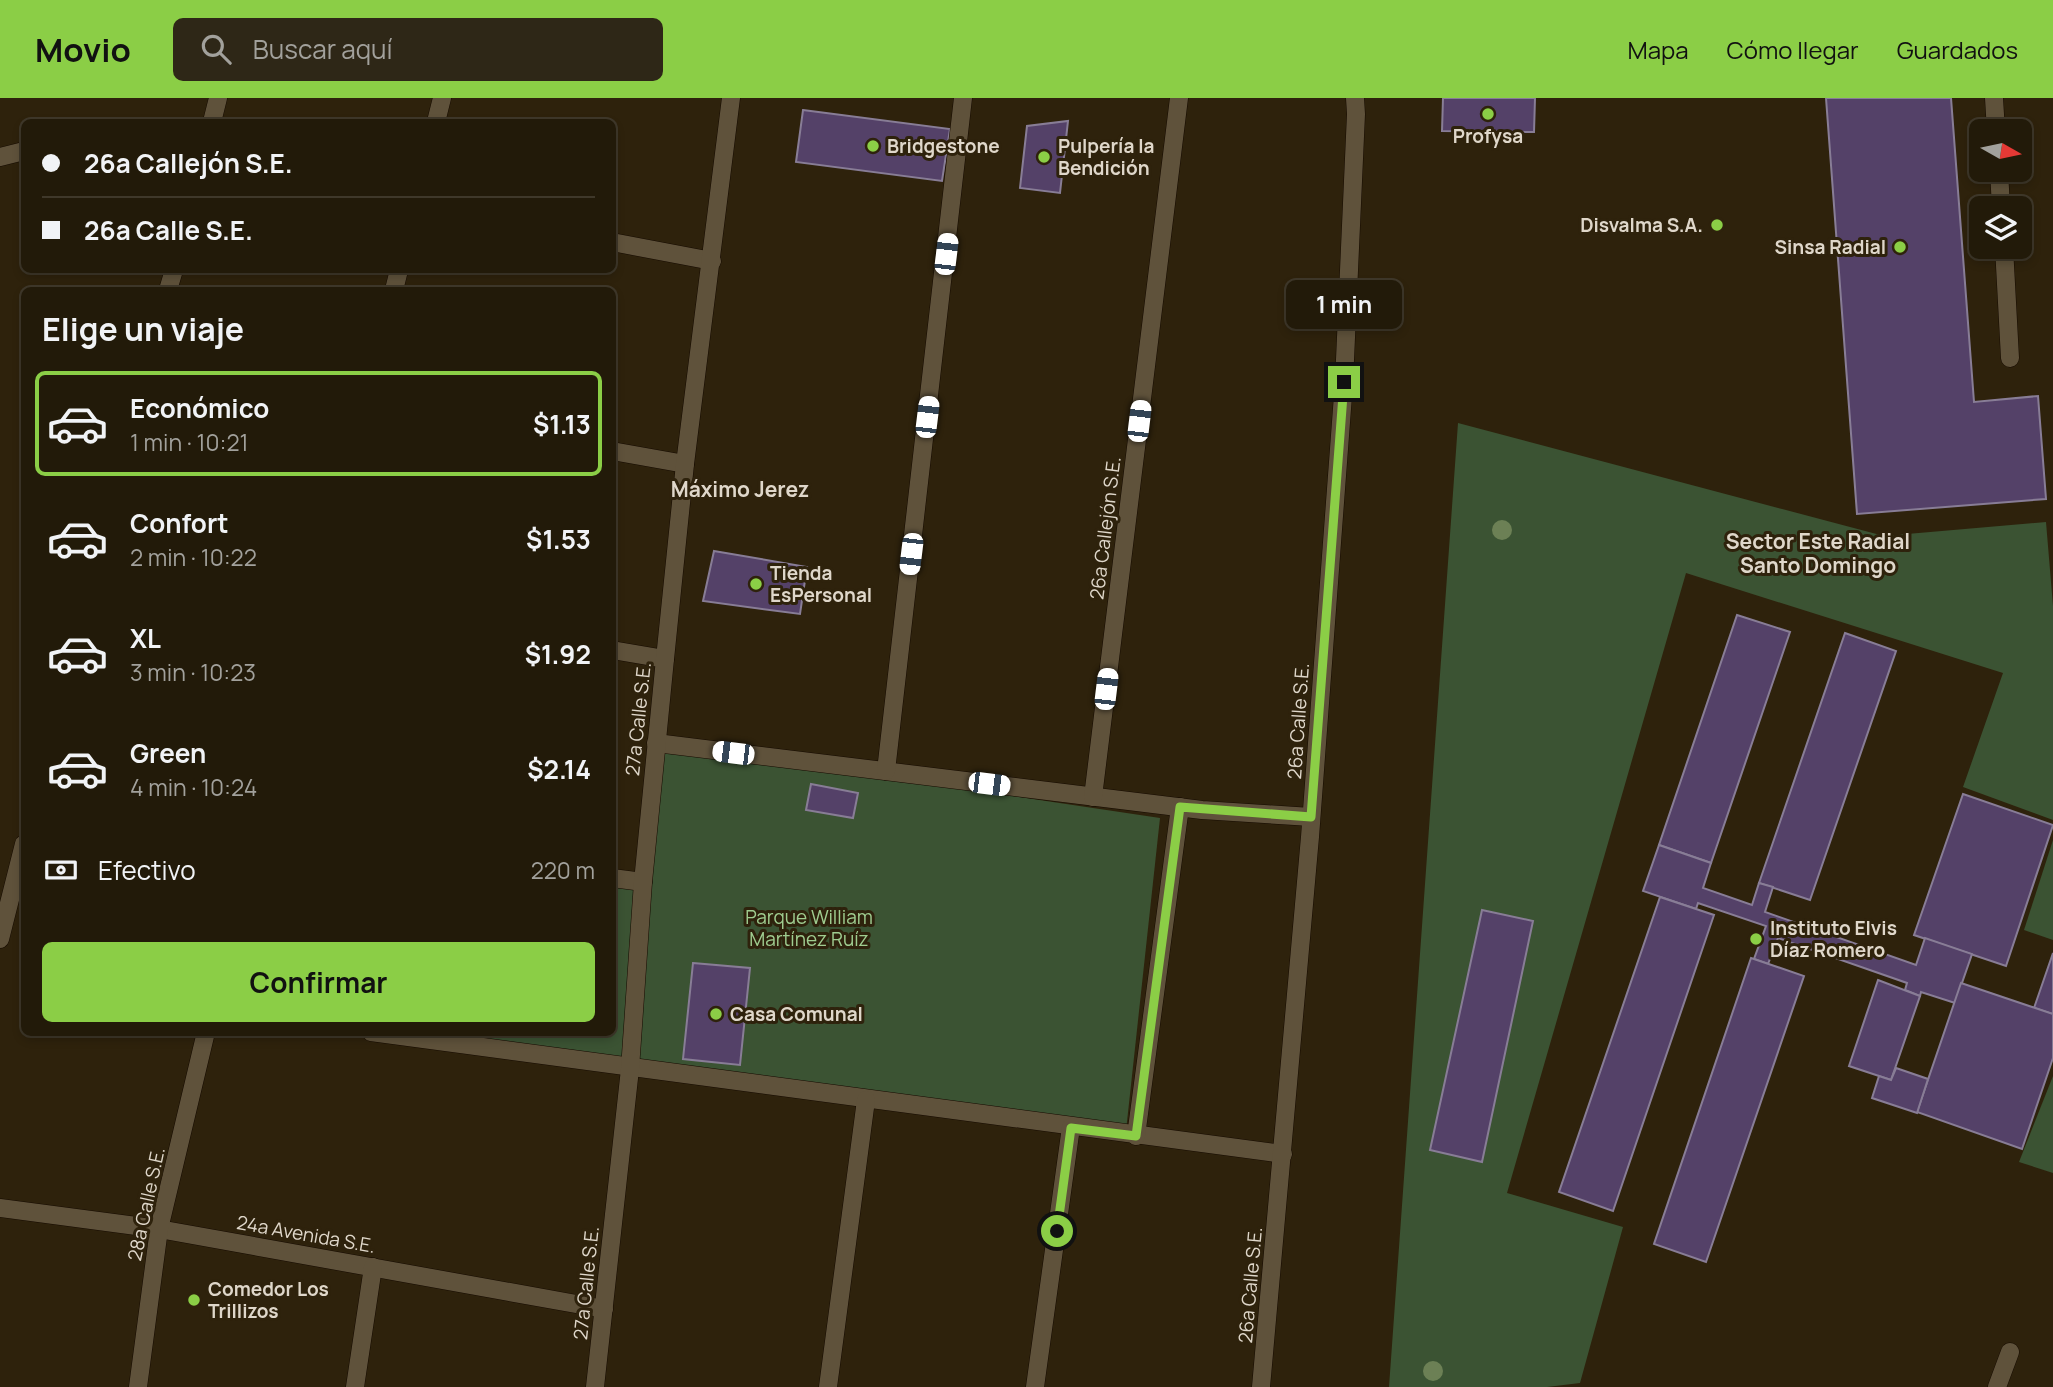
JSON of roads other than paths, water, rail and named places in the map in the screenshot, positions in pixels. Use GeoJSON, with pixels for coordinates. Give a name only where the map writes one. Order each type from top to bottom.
{"type":"FeatureCollection","features":[{"type":"Feature","properties":{"kind":"street"},"geometry":{"type":"LineString","coordinates":[[213,119],[218,98]]}},
{"type":"Feature","properties":{"kind":"street"},"geometry":{"type":"LineString","coordinates":[[437,119],[442,98]]}},
{"type":"Feature","properties":{"kind":"street","name":"27a Calle S.E."},"geometry":{"type":"LineString","coordinates":[[595,1387],[630,1069],[643,882],[685,464],[731,98]]}},
{"type":"Feature","properties":{"kind":"street"},"geometry":{"type":"LineString","coordinates":[[887,771],[963,98]]}},
{"type":"Feature","properties":{"kind":"street","name":"26a Callejón S.E."},"geometry":{"type":"LineString","coordinates":[[1093,797],[1179,98]]}},
{"type":"Feature","properties":{"kind":"street","name":"26a Calle S.E."},"geometry":{"type":"LineString","coordinates":[[1261,1387],[1311,817],[1344,382],[1356,114],[1354,98]]}},
{"type":"Feature","properties":{"kind":"street"},"geometry":{"type":"LineString","coordinates":[[1994,98],[1995,119]]}},
{"type":"Feature","properties":{"kind":"street"},"geometry":{"type":"LineString","coordinates":[[0,156],[21,152]]}},
{"type":"Feature","properties":{"kind":"street"},"geometry":{"type":"LineString","coordinates":[[616,243],[712,261]]}},
{"type":"Feature","properties":{"kind":"street"},"geometry":{"type":"LineString","coordinates":[[2005,259],[2010,358]]}},
{"type":"Feature","properties":{"kind":"street"},"geometry":{"type":"LineString","coordinates":[[616,452],[685,464]]}},
{"type":"Feature","properties":{"kind":"street"},"geometry":{"type":"LineString","coordinates":[[616,651],[665,659]]}},
{"type":"Feature","properties":{"kind":"street"},"geometry":{"type":"LineString","coordinates":[[656,743],[1180,807],[1311,817]]}},
{"type":"Feature","properties":{"kind":"street"},"geometry":{"type":"LineString","coordinates":[[1136,1136],[1180,807]]}},
{"type":"Feature","properties":{"kind":"street"},"geometry":{"type":"LineString","coordinates":[[0,939],[21,856]]}},
{"type":"Feature","properties":{"kind":"street"},"geometry":{"type":"LineString","coordinates":[[616,879],[643,882]]}},
{"type":"Feature","properties":{"kind":"street","name":"28a Calle S.E."},"geometry":{"type":"LineString","coordinates":[[138,1387],[159,1229],[205,1036]]}},
{"type":"Feature","properties":{"kind":"street"},"geometry":{"type":"LineString","coordinates":[[399,1036],[1071,1128],[1283,1154]]}},
{"type":"Feature","properties":{"kind":"street"},"geometry":{"type":"LineString","coordinates":[[828,1387],[866,1100]]}},
{"type":"Feature","properties":{"kind":"street"},"geometry":{"type":"LineString","coordinates":[[1035,1387],[1071,1128]]}},
{"type":"Feature","properties":{"kind":"street","name":"24a Avenida S.E."},"geometry":{"type":"LineString","coordinates":[[0,1208],[159,1229],[604,1310]]}},
{"type":"Feature","properties":{"kind":"street"},"geometry":{"type":"LineString","coordinates":[[355,1387],[373,1267]]}},
{"type":"Feature","properties":{"kind":"street"},"geometry":{"type":"LineString","coordinates":[[1997,1387],[2010,1352]]}},
{"type":"Feature","properties":{"kind":"place","name":"Profysa"},"geometry":{"type":"Point","coordinates":[1488,114]}},
{"type":"Feature","properties":{"kind":"place","name":"Bridgestone"},"geometry":{"type":"Point","coordinates":[873,146]}},
{"type":"Feature","properties":{"kind":"place","name":"Pulpería la Bendición"},"geometry":{"type":"Point","coordinates":[1044,157]}},
{"type":"Feature","properties":{"kind":"place","name":"Disvalma S.A."},"geometry":{"type":"Point","coordinates":[1717,225]}},
{"type":"Feature","properties":{"kind":"place","name":"Sinsa Radial"},"geometry":{"type":"Point","coordinates":[1900,247]}},
{"type":"Feature","properties":{"kind":"place","name":"Tienda EsPersonal"},"geometry":{"type":"Point","coordinates":[756,584]}},
{"type":"Feature","properties":{"kind":"place","name":"Instituto Elvis Díaz Romero"},"geometry":{"type":"Point","coordinates":[1756,939]}},
{"type":"Feature","properties":{"kind":"place","name":"Casa Comunal"},"geometry":{"type":"Point","coordinates":[716,1014]}},
{"type":"Feature","properties":{"kind":"place","name":"Comedor Los Trillizos"},"geometry":{"type":"Point","coordinates":[194,1300]}},
{"type":"Feature","properties":{"kind":"district","name":"Máximo Jerez"},"geometry":{"type":"Point","coordinates":[740,490]}},
{"type":"Feature","properties":{"kind":"district","name":"Sector Este Radial Santo Domingo"},"geometry":{"type":"Point","coordinates":[1818,554]}},
{"type":"Feature","properties":{"kind":"park label","name":"Parque William Martínez Ruíz"},"geometry":{"type":"Point","coordinates":[809,928]}}]}
